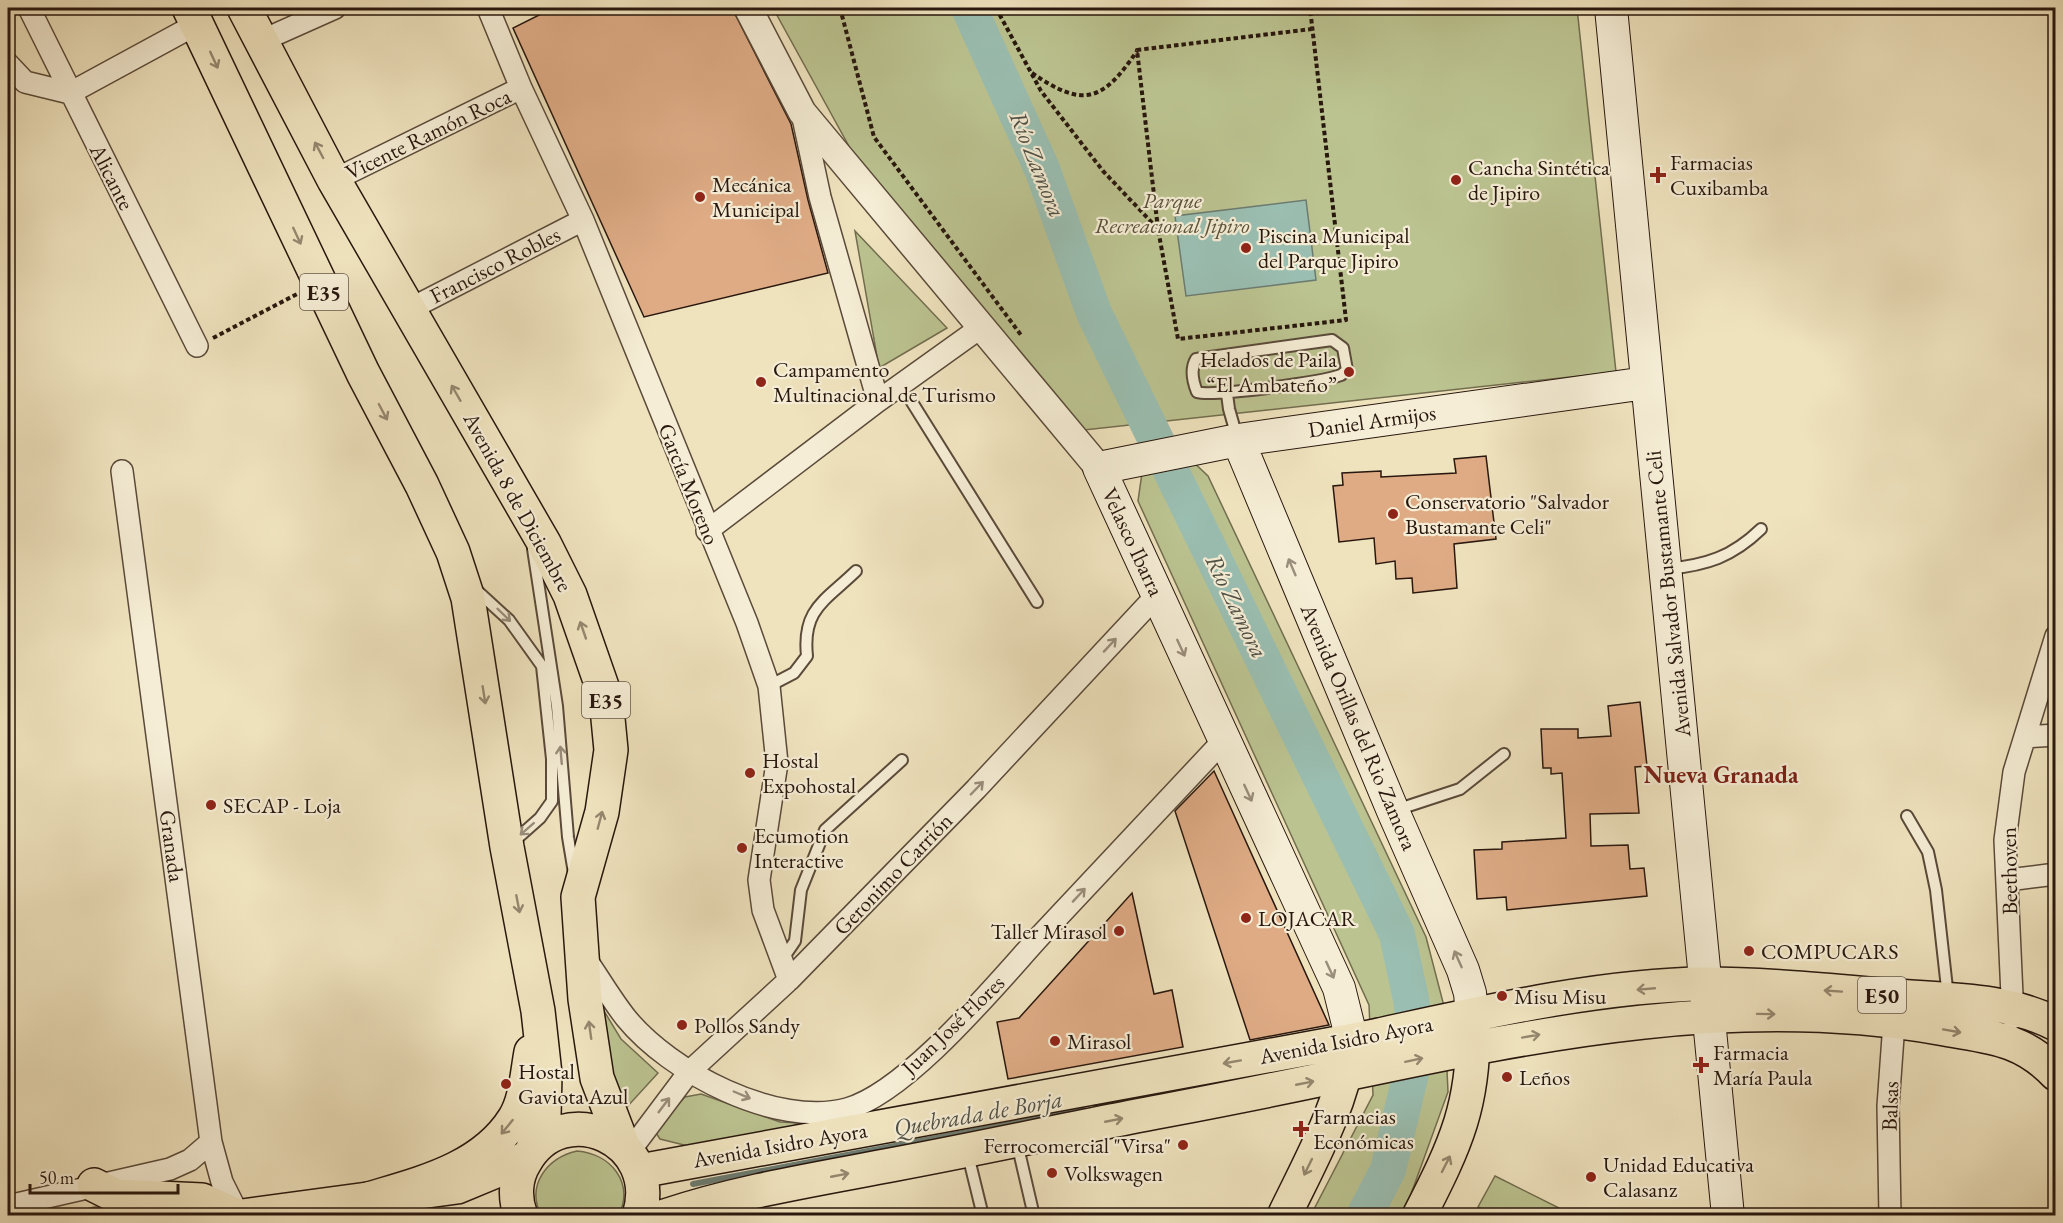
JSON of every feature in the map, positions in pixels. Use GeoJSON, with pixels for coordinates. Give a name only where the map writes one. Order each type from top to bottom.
{"type":"FeatureCollection","features":[{"type":"Feature","properties":{"kind":"main road","name":"Avenida 8 de Diciembre"},"geometry":{"type":"LineString","coordinates":[[244,8],[334,180],[528,516],[570,594],[606,698],[611,750],[603,812],[578,897],[585,999],[597,1078],[631,1156]]}},
{"type":"Feature","properties":{"kind":"main road","name":"Avenida Salvador Bustamante Celi"},"geometry":{"type":"LineString","coordinates":[[1611,8],[1728,1215]]}},
{"type":"Feature","properties":{"kind":"main road","name":"E35"},"geometry":{"type":"LineString","coordinates":[[193,16],[319,282],[422,485],[453,552],[460,576],[474,631],[507,847],[538,1011],[546,1094],[544,1116],[517,1185],[521,1215]]}},
{"type":"Feature","properties":{"kind":"main road","name":"Daniel Armijos"},"geometry":{"type":"LineString","coordinates":[[1099,468],[1238,440],[1646,383]]}},
{"type":"Feature","properties":{"kind":"main road","name":"Avenida Orillas del Rio Zamora"},"geometry":{"type":"LineString","coordinates":[[1238,440],[1393,811],[1463,970],[1468,1016]]}},
{"type":"Feature","properties":{"kind":"main road","name":"Velasco Ibarra"},"geometry":{"type":"LineString","coordinates":[[1099,468],[1339,988],[1358,1039]]}},
{"type":"Feature","properties":{"kind":"main road","name":"Avenida Isidro Ayora"},"geometry":{"type":"LineString","coordinates":[[631,1156],[1358,1039],[1468,1016],[1588,995],[1896,1008],[2012,1025],[2042,1016],[2055,1024]]}},
{"type":"Feature","properties":{"kind":"main road","name":"Avenida Isidro Ayora"},"geometry":{"type":"LineString","coordinates":[[665,1215],[782,1185],[968,1151],[1467,1049],[1590,1027],[1706,999]]}},
{"type":"Feature","properties":{"kind":"main road","name":"Avenida Isidro Ayora"},"geometry":{"type":"LineString","coordinates":[[1896,1008],[1948,1000],[1981,1002],[2012,1025],[2055,1074]]}},
{"type":"Feature","properties":{"kind":"main road"},"geometry":{"type":"LineString","coordinates":[[362,1201],[432,1179],[460,1167],[495,1142],[514,1118],[524,1091],[538,1011]]}},
{"type":"Feature","properties":{"kind":"main road"},"geometry":{"type":"LineString","coordinates":[[1419,1215],[1452,1152],[1464,1118],[1468,1016]]}},
{"type":"Feature","properties":{"kind":"main road"},"geometry":{"type":"LineString","coordinates":[[1284,1215],[1357,1072],[1358,1039]]}},
{"type":"Feature","properties":{"kind":"main road"},"geometry":{"type":"LineString","coordinates":[[94,1185],[116,1196],[202,1200],[240,1215],[457,1187],[529,1154],[549,1137],[571,1130],[594,1131],[631,1156]]}},
{"type":"Feature","properties":{"kind":"main road","name":"E35"},"geometry":{"type":"LineString","coordinates":[[631,1156],[644,1193],[639,1215]]}},
{"type":"Feature","properties":{"kind":"street","name":"Alicante"},"geometry":{"type":"LineString","coordinates":[[29,8],[197,346]]}},
{"type":"Feature","properties":{"kind":"street"},"geometry":{"type":"LineString","coordinates":[[261,41],[335,8]]}},
{"type":"Feature","properties":{"kind":"street","name":"García Moreno"},"geometry":{"type":"LineString","coordinates":[[488,8],[521,88],[583,220],[747,622],[769,686],[777,763],[759,880],[763,910],[789,980]]}},
{"type":"Feature","properties":{"kind":"street","name":"Velasco Ibarra"},"geometry":{"type":"LineString","coordinates":[[748,8],[802,112],[1099,468]]}},
{"type":"Feature","properties":{"kind":"street"},"geometry":{"type":"LineString","coordinates":[[8,64],[25,82],[70,93],[193,16]]}},
{"type":"Feature","properties":{"kind":"street","name":"Vicente Ramón Roca"},"geometry":{"type":"LineString","coordinates":[[334,180],[521,88]]}},
{"type":"Feature","properties":{"kind":"street","name":"Velasco Ibarra"},"geometry":{"type":"LineString","coordinates":[[802,112],[820,197],[878,400]]}},
{"type":"Feature","properties":{"kind":"street","name":"Francisco Robles"},"geometry":{"type":"LineString","coordinates":[[408,309],[583,220]]}},
{"type":"Feature","properties":{"kind":"street"},"geometry":{"type":"LineString","coordinates":[[708,531],[878,400],[980,328]]}},
{"type":"Feature","properties":{"kind":"street","name":"Granada"},"geometry":{"type":"LineString","coordinates":[[122,471],[211,1142],[222,1182],[240,1215]]}},
{"type":"Feature","properties":{"kind":"street","name":"Geronimo Carrión"},"geometry":{"type":"LineString","coordinates":[[631,1156],[689,1072],[789,980],[976,789],[1157,595]]}},
{"type":"Feature","properties":{"kind":"street","name":"Beethoven"},"geometry":{"type":"LineString","coordinates":[[2012,1025],[2005,840],[2014,772],[2055,636]]}},
{"type":"Feature","properties":{"kind":"street"},"geometry":{"type":"LineString","coordinates":[[2025,737],[2055,735]]}},
{"type":"Feature","properties":{"kind":"street","name":"Juan José Flores"},"geometry":{"type":"LineString","coordinates":[[582,952],[626,1018],[657,1048],[689,1072],[776,1110],[813,1113],[848,1109],[887,1088],[944,1040],[1224,740]]}},
{"type":"Feature","properties":{"kind":"street"},"geometry":{"type":"LineString","coordinates":[[2008,880],[2055,874]]}},
{"type":"Feature","properties":{"kind":"street","name":"Balsas"},"geometry":{"type":"LineString","coordinates":[[1890,1215],[1888,1106],[1896,1008]]}},
{"type":"Feature","properties":{"kind":"street"},"geometry":{"type":"LineString","coordinates":[[8,1206],[170,1169],[190,1160],[211,1142]]}},
{"type":"Feature","properties":{"kind":"street"},"geometry":{"type":"LineString","coordinates":[[721,1215],[782,1185]]}},
{"type":"Feature","properties":{"kind":"lane"},"geometry":{"type":"LineString","coordinates":[[1332,340],[1343,348],[1347,370],[1341,375],[1227,394],[1197,392],[1192,366],[1196,359],[1332,340]]}},
{"type":"Feature","properties":{"kind":"lane"},"geometry":{"type":"LineString","coordinates":[[898,388],[910,399],[1037,602]]}},
{"type":"Feature","properties":{"kind":"lane"},"geometry":{"type":"LineString","coordinates":[[1227,394],[1228,409],[1238,440]]}},
{"type":"Feature","properties":{"kind":"lane"},"geometry":{"type":"LineString","coordinates":[[528,516],[557,706],[568,837],[578,897]]}},
{"type":"Feature","properties":{"kind":"lane"},"geometry":{"type":"LineString","coordinates":[[1667,569],[1697,566],[1726,556],[1743,547],[1761,529]]}},
{"type":"Feature","properties":{"kind":"lane"},"geometry":{"type":"LineString","coordinates":[[769,686],[794,673],[807,656],[805,637],[812,613],[856,571]]}},
{"type":"Feature","properties":{"kind":"lane"},"geometry":{"type":"LineString","coordinates":[[460,576],[509,620],[542,666],[552,759],[552,801],[540,818],[507,847]]}},
{"type":"Feature","properties":{"kind":"lane"},"geometry":{"type":"LineString","coordinates":[[1393,811],[1460,789],[1504,754]]}},
{"type":"Feature","properties":{"kind":"lane"},"geometry":{"type":"LineString","coordinates":[[781,960],[795,941],[801,890],[825,830],[902,760]]}},
{"type":"Feature","properties":{"kind":"lane"},"geometry":{"type":"LineString","coordinates":[[1907,816],[1928,852],[1936,890],[1948,1000]]}},
{"type":"Feature","properties":{"kind":"lane"},"geometry":{"type":"LineString","coordinates":[[1016,1140],[1034,1215]]}},
{"type":"Feature","properties":{"kind":"lane"},"geometry":{"type":"LineString","coordinates":[[968,1151],[983,1215]]}},
{"type":"Feature","properties":{"kind":"path"},"geometry":{"type":"LineString","coordinates":[[840,8],[874,137],[1024,339]]}},
{"type":"Feature","properties":{"kind":"path"},"geometry":{"type":"LineString","coordinates":[[996,8],[1041,91],[1103,171],[1158,229]]}},
{"type":"Feature","properties":{"kind":"path"},"geometry":{"type":"LineString","coordinates":[[1137,50],[1158,229],[1178,339],[1346,320],[1310,8]]}},
{"type":"Feature","properties":{"kind":"path"},"geometry":{"type":"LineString","coordinates":[[1031,72],[1072,95],[1095,94],[1118,79],[1137,50],[1312,29]]}},
{"type":"Feature","properties":{"kind":"path"},"geometry":{"type":"LineString","coordinates":[[197,346],[319,282]]}},
{"type":"Feature","properties":{"kind":"green space","name":"Parque Recreacional Jipiro"},"geometry":{"type":"Polygon","coordinates":[[[773,8],[1577,8],[1616,372],[1084,430],[850,148],[773,8]]]}},
{"type":"Feature","properties":{"kind":"green space"},"geometry":{"type":"Polygon","coordinates":[[[855,231],[947,328],[879,368],[855,231]]]}},
{"type":"Feature","properties":{"kind":"green space"},"geometry":{"type":"Polygon","coordinates":[[[1188,457],[1208,476],[1426,937],[1444,1006],[1448,1092],[1411,1194],[1401,1215],[1311,1215],[1373,1095],[1369,1005],[1138,501],[1142,473],[1188,457]]]}},
{"type":"Feature","properties":{"kind":"green space"},"geometry":{"type":"Polygon","coordinates":[[[604,1011],[621,1039],[658,1073],[627,1107],[613,1074],[604,1011]]]}},
{"type":"Feature","properties":{"kind":"green space"},"geometry":{"type":"Polygon","coordinates":[[[701,1094],[780,1122],[818,1124],[688,1146],[660,1139],[656,1133],[658,1125],[685,1097],[701,1094]]]}},
{"type":"Feature","properties":{"kind":"green space"},"geometry":{"type":"Polygon","coordinates":[[[577,1151],[600,1158],[616,1172],[624,1192],[619,1215],[541,1215],[536,1193],[542,1174],[557,1160],[577,1151]]]}},
{"type":"Feature","properties":{"kind":"green space"},"geometry":{"type":"Polygon","coordinates":[[[1495,1176],[1573,1215],[1494,1215],[1478,1207],[1495,1176]]]}},
{"type":"Feature","properties":{"kind":"green space"},"geometry":{"type":"Polygon","coordinates":[[[94,1207],[177,1210],[157,1215],[62,1216],[94,1207]]]}},
{"type":"Feature","properties":{"kind":"water","name":"Piscina Municipal del Parque Jipiro"},"geometry":{"type":"Polygon","coordinates":[[[1306,200],[1316,280],[1186,296],[1175,216],[1306,200]]]}},
{"type":"Feature","properties":{"kind":"building","name":"Mecánica Municipal"},"geometry":{"type":"Polygon","coordinates":[[[553,8],[732,8],[791,124],[808,200],[828,273],[644,317],[513,28],[553,8]]]}},
{"type":"Feature","properties":{"kind":"building","name":"Conservatorio \"Salvador Bustamante Celi\""},"geometry":{"type":"Polygon","coordinates":[[[1486,456],[1496,539],[1454,544],[1457,588],[1413,593],[1412,578],[1396,579],[1395,561],[1376,564],[1374,538],[1339,542],[1333,486],[1343,485],[1342,473],[1381,471],[1381,477],[1456,473],[1454,459],[1486,456]]]}},
{"type":"Feature","properties":{"kind":"building"},"geometry":{"type":"Polygon","coordinates":[[[1640,702],[1647,766],[1635,767],[1639,813],[1590,814],[1591,846],[1628,845],[1630,869],[1644,868],[1647,896],[1507,910],[1506,897],[1477,899],[1474,850],[1502,849],[1502,842],[1566,838],[1562,773],[1551,774],[1551,768],[1543,768],[1541,729],[1578,729],[1578,738],[1611,736],[1608,706],[1640,702]]]}},
{"type":"Feature","properties":{"kind":"building","name":"LOJACAR"},"geometry":{"type":"Polygon","coordinates":[[[1214,771],[1329,1025],[1250,1040],[1175,811],[1214,771]]]}},
{"type":"Feature","properties":{"kind":"building"},"geometry":{"type":"Polygon","coordinates":[[[1132,893],[1154,994],[1172,990],[1183,1047],[1008,1079],[997,1022],[1019,1018],[1132,893]]]}},
{"type":"Feature","properties":{"kind":"waterway","name":"Río Zamora"},"geometry":{"type":"LineString","coordinates":[[969,8],[1042,169],[1094,313],[1397,934],[1411,999],[1417,1048],[1388,1170],[1364,1216]]}},
{"type":"Feature","properties":{"kind":"waterway","name":"Quebrada de Borja"},"geometry":{"type":"LineString","coordinates":[[693,1184],[1084,1110]]}},
{"type":"Feature","properties":{"kind":"place","name":"Farmacias Cuxibamba"},"geometry":{"type":"Point","coordinates":[1658,175]}},
{"type":"Feature","properties":{"kind":"place","name":"Cancha Sintética de Jipiro"},"geometry":{"type":"Point","coordinates":[1456,180]}},
{"type":"Feature","properties":{"kind":"place","name":"Mecánica Municipal"},"geometry":{"type":"Point","coordinates":[700,197]}},
{"type":"Feature","properties":{"kind":"place","name":"Piscina Municipal del Parque Jipiro"},"geometry":{"type":"Point","coordinates":[1246,248]}},
{"type":"Feature","properties":{"kind":"place","name":"Helados de Paila “El Ambateño”"},"geometry":{"type":"Point","coordinates":[1349,372]}},
{"type":"Feature","properties":{"kind":"place","name":"Campamento Multinacional de Turismo"},"geometry":{"type":"Point","coordinates":[761,382]}},
{"type":"Feature","properties":{"kind":"place","name":"Conservatorio \"Salvador Bustamante Celi\""},"geometry":{"type":"Point","coordinates":[1393,514]}},
{"type":"Feature","properties":{"kind":"place","name":"Hostal Expohostal"},"geometry":{"type":"Point","coordinates":[750,773]}},
{"type":"Feature","properties":{"kind":"place","name":"SECAP - Loja"},"geometry":{"type":"Point","coordinates":[211,805]}},
{"type":"Feature","properties":{"kind":"place","name":"Ecumotion Interactive"},"geometry":{"type":"Point","coordinates":[742,848]}},
{"type":"Feature","properties":{"kind":"place","name":"LOJACAR"},"geometry":{"type":"Point","coordinates":[1246,918]}},
{"type":"Feature","properties":{"kind":"place","name":"Taller Mirasol"},"geometry":{"type":"Point","coordinates":[1119,931]}},
{"type":"Feature","properties":{"kind":"place","name":"COMPUCARS"},"geometry":{"type":"Point","coordinates":[1749,951]}},
{"type":"Feature","properties":{"kind":"place","name":"Misu Misu"},"geometry":{"type":"Point","coordinates":[1502,996]}},
{"type":"Feature","properties":{"kind":"place","name":"Pollos Sandy"},"geometry":{"type":"Point","coordinates":[682,1025]}},
{"type":"Feature","properties":{"kind":"place","name":"Mirasol"},"geometry":{"type":"Point","coordinates":[1055,1041]}},
{"type":"Feature","properties":{"kind":"place","name":"Farmacia María Paula"},"geometry":{"type":"Point","coordinates":[1701,1065]}},
{"type":"Feature","properties":{"kind":"place","name":"Leños"},"geometry":{"type":"Point","coordinates":[1507,1077]}},
{"type":"Feature","properties":{"kind":"place","name":"Hostal Gaviota Azul"},"geometry":{"type":"Point","coordinates":[506,1084]}},
{"type":"Feature","properties":{"kind":"place","name":"Farmacias Económicas"},"geometry":{"type":"Point","coordinates":[1301,1129]}},
{"type":"Feature","properties":{"kind":"place","name":"Ferrocomercial \"Virsa\""},"geometry":{"type":"Point","coordinates":[1183,1145]}},
{"type":"Feature","properties":{"kind":"place","name":"Volkswagen"},"geometry":{"type":"Point","coordinates":[1052,1173]}},
{"type":"Feature","properties":{"kind":"place","name":"Unidad Educativa Calasanz"},"geometry":{"type":"Point","coordinates":[1591,1177]}},
{"type":"Feature","properties":{"kind":"district","name":"Nueva Granada"},"geometry":{"type":"Point","coordinates":[1721,774]}}]}
